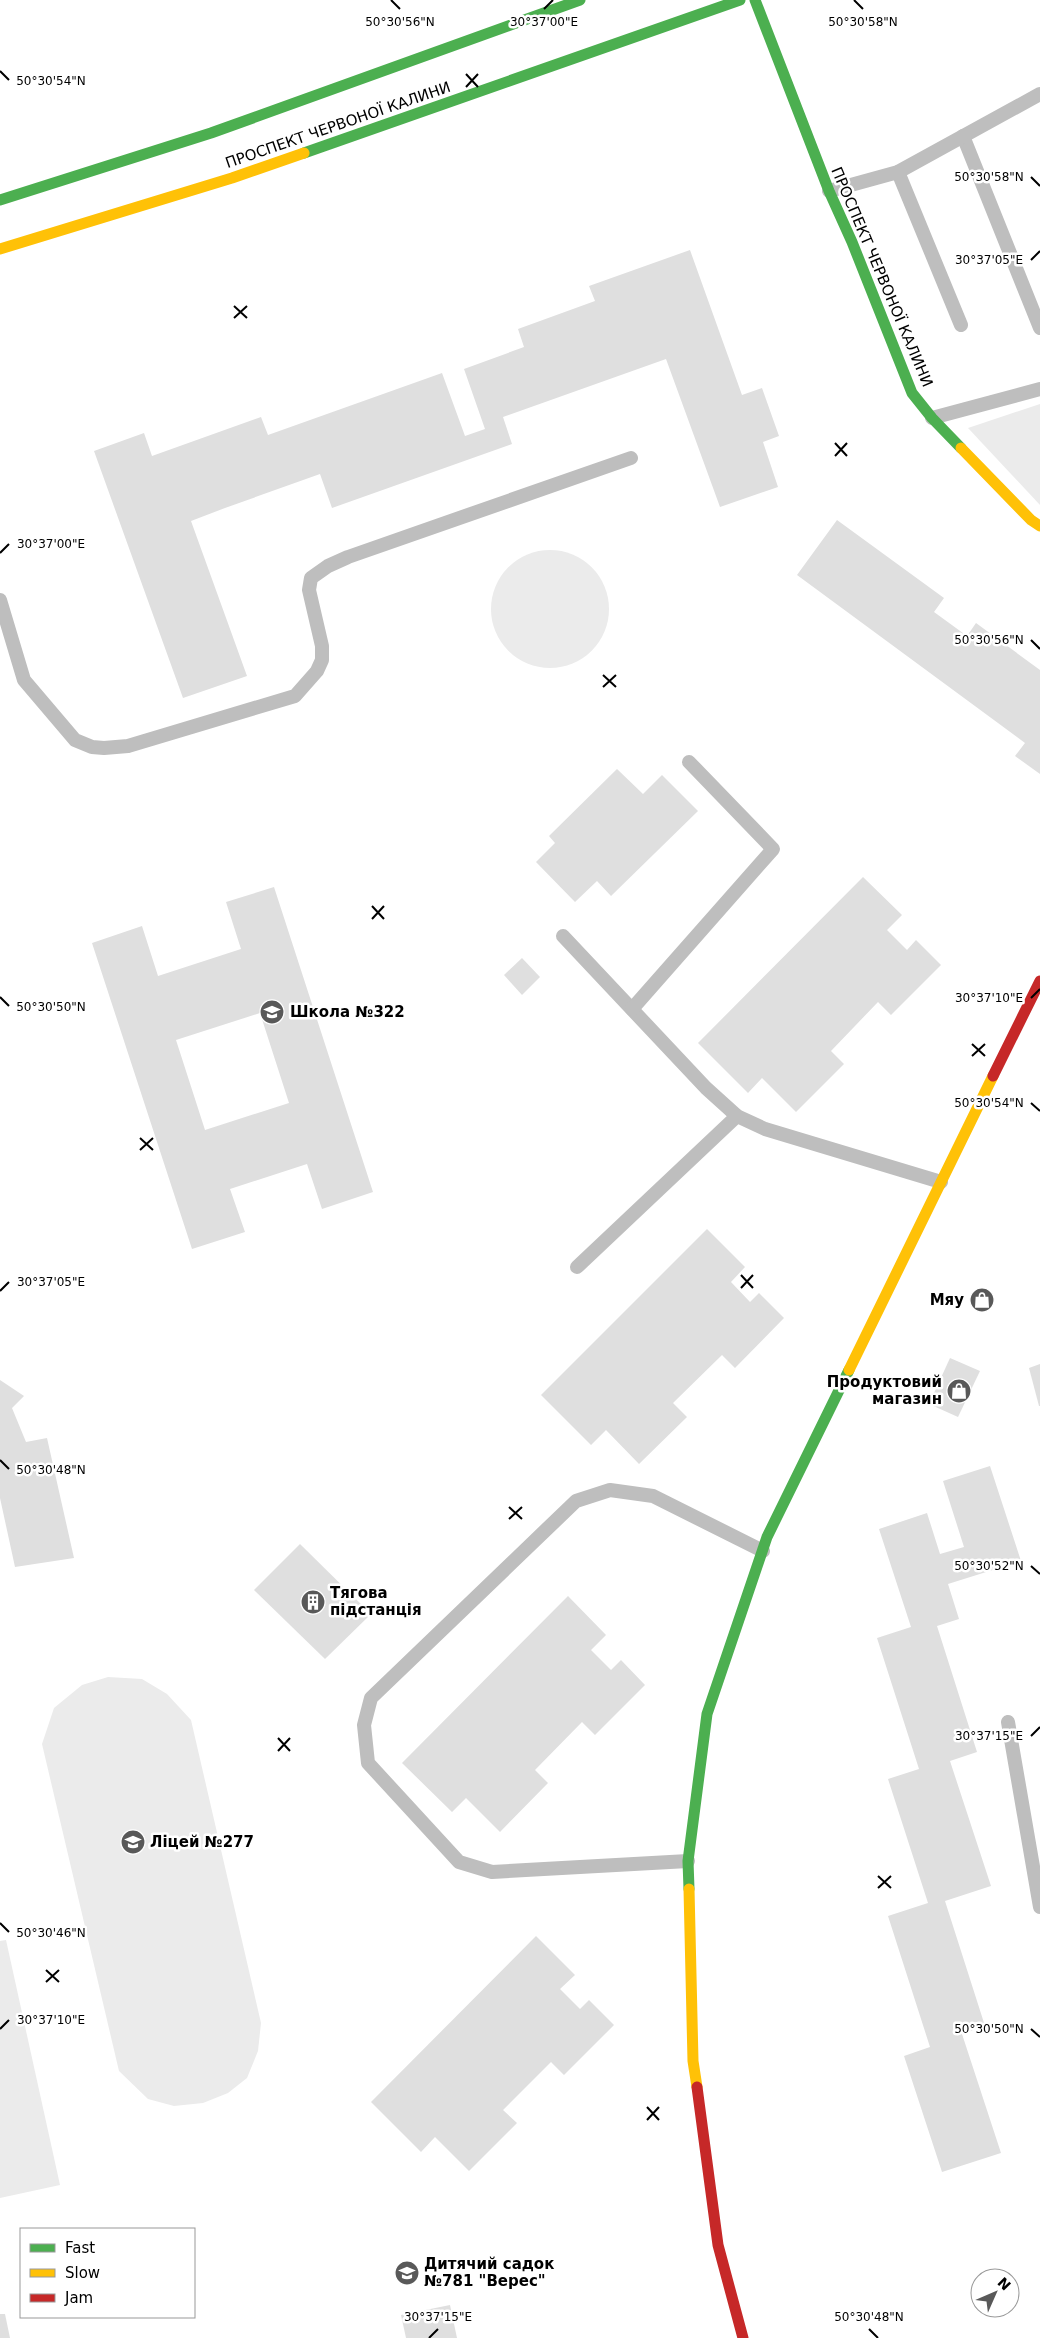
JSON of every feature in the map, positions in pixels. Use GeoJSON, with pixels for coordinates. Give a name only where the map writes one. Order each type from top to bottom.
{"type":"FeatureCollection","features":[{"type":"Feature","properties":{"kind":"street"},"geometry":{"type":"LineString","coordinates":[[0,200],[211,133],[580,0]]}},
{"type":"Feature","properties":{"kind":"street","name":"ПРОСПЕКТ ЧЕРВОНОЇ КАЛИНИ"},"geometry":{"type":"LineString","coordinates":[[0,249],[232,178],[740,0]]}},
{"type":"Feature","properties":{"kind":"street","name":"ПРОСПЕКТ ЧЕРВОНОЇ КАЛИНИ"},"geometry":{"type":"LineString","coordinates":[[755,0],[829,191],[852,242],[912,393],[932,418],[1031,520],[1040,526]]}},
{"type":"Feature","properties":{"kind":"street"},"geometry":{"type":"LineString","coordinates":[[743,2338],[718,2245],[694,2061],[688,1862],[707,1714],[762,1551],[805,1457],[1040,981]]}},
{"type":"Feature","properties":{"kind":"lane"},"geometry":{"type":"LineString","coordinates":[[829,191],[898,172],[1040,94]]}},
{"type":"Feature","properties":{"kind":"lane"},"geometry":{"type":"LineString","coordinates":[[963,136],[1040,328]]}},
{"type":"Feature","properties":{"kind":"lane"},"geometry":{"type":"LineString","coordinates":[[898,172],[961,325]]}},
{"type":"Feature","properties":{"kind":"lane"},"geometry":{"type":"LineString","coordinates":[[932,418],[1040,389]]}},
{"type":"Feature","properties":{"kind":"lane"},"geometry":{"type":"LineString","coordinates":[[0,600],[24,680],[75,740],[92,747],[128,746],[295,696],[317,671],[322,660],[322,646],[309,590],[311,578],[328,566],[348,557],[631,458]]}},
{"type":"Feature","properties":{"kind":"lane"},"geometry":{"type":"LineString","coordinates":[[632,1009],[773,849],[689,762]]}},
{"type":"Feature","properties":{"kind":"lane"},"geometry":{"type":"LineString","coordinates":[[563,936],[706,1088],[738,1116],[765,1129],[941,1182]]}},
{"type":"Feature","properties":{"kind":"lane"},"geometry":{"type":"LineString","coordinates":[[577,1267],[738,1116]]}},
{"type":"Feature","properties":{"kind":"lane"},"geometry":{"type":"LineString","coordinates":[[688,1862],[492,1872],[459,1862],[368,1763],[364,1725],[371,1698],[576,1500],[610,1490],[653,1496],[762,1551]]}},
{"type":"Feature","properties":{"kind":"lane"},"geometry":{"type":"LineString","coordinates":[[1008,1722],[1040,1907]]}},
{"type":"Feature","properties":{"kind":"shaded area"},"geometry":{"type":"Polygon","coordinates":[[[1040,404],[1040,505],[968,428],[1040,404]]]}},
{"type":"Feature","properties":{"kind":"shaded area"},"geometry":{"type":"Polygon","coordinates":[[[550,550],[573,554],[592,567],[605,586],[609,609],[605,632],[592,651],[573,664],[550,668],[527,664],[508,651],[495,632],[491,609],[495,586],[508,567],[527,554],[550,550]]]}},
{"type":"Feature","properties":{"kind":"shaded area"},"geometry":{"type":"Polygon","coordinates":[[[108,1677],[142,1679],[167,1694],[191,1720],[261,2023],[258,2051],[247,2078],[228,2093],[203,2103],[174,2106],[148,2099],[119,2071],[42,1744],[54,1708],[82,1685],[108,1677]]]}},
{"type":"Feature","properties":{"kind":"shaded area"},"geometry":{"type":"Polygon","coordinates":[[[6,1940],[60,2185],[0,2198],[0,1941],[6,1940]]]}},
{"type":"Feature","properties":{"kind":"building"},"geometry":{"type":"Polygon","coordinates":[[[690,250],[742,395],[762,388],[779,436],[763,442],[778,487],[720,507],[666,359],[503,417],[512,444],[332,508],[320,474],[191,521],[247,676],[183,698],[94,451],[144,433],[152,456],[261,417],[268,435],[442,373],[465,436],[485,429],[464,369],[524,347],[518,329],[595,301],[589,286],[690,250]]]}},
{"type":"Feature","properties":{"kind":"building"},"geometry":{"type":"Polygon","coordinates":[[[837,520],[944,598],[934,612],[967,636],[976,623],[1040,670],[1040,774],[1015,756],[1025,743],[797,575],[837,520]]]}},
{"type":"Feature","properties":{"kind":"building"},"geometry":{"type":"Polygon","coordinates":[[[617,769],[643,794],[662,775],[698,811],[611,896],[597,881],[575,902],[536,862],[555,843],[549,836],[617,769]]]}},
{"type":"Feature","properties":{"kind":"building"},"geometry":{"type":"Polygon","coordinates":[[[863,877],[902,915],[887,930],[907,950],[916,940],[941,965],[891,1015],[878,1002],[831,1051],[844,1064],[796,1112],[762,1078],[748,1093],[698,1043],[863,877]]]}},
{"type":"Feature","properties":{"kind":"building"},"geometry":{"type":"Polygon","coordinates":[[[274,887],[373,1192],[322,1209],[307,1164],[230,1189],[245,1232],[192,1249],[92,943],[142,926],[158,976],[241,949],[226,902],[274,887]],[[260,1013],[176,1040],[205,1130],[289,1103],[260,1013]]]}},
{"type":"Feature","properties":{"kind":"building"},"geometry":{"type":"Polygon","coordinates":[[[522,958],[540,977],[522,995],[504,975],[522,958]]]}},
{"type":"Feature","properties":{"kind":"building"},"geometry":{"type":"Polygon","coordinates":[[[707,1229],[745,1267],[731,1282],[750,1302],[759,1293],[784,1318],[735,1368],[722,1355],[673,1403],[687,1417],[639,1464],[606,1430],[591,1445],[541,1395],[707,1229]]]}},
{"type":"Feature","properties":{"kind":"building"},"geometry":{"type":"Polygon","coordinates":[[[950,1358],[980,1371],[958,1417],[929,1404],[950,1358]]]}},
{"type":"Feature","properties":{"kind":"building"},"geometry":{"type":"Polygon","coordinates":[[[1040,1364],[1040,1406],[1039,1406],[1029,1368],[1040,1364]]]}},
{"type":"Feature","properties":{"kind":"building"},"geometry":{"type":"Polygon","coordinates":[[[0,1380],[24,1396],[12,1408],[26,1442],[47,1438],[74,1558],[15,1567],[0,1498],[0,1380]]]}},
{"type":"Feature","properties":{"kind":"building"},"geometry":{"type":"Polygon","coordinates":[[[990,1466],[1021,1561],[948,1584],[959,1619],[937,1626],[977,1752],[950,1761],[991,1886],[945,1901],[985,2026],[962,2034],[1001,2153],[942,2172],[904,2056],[930,2047],[888,1916],[928,1903],[888,1779],[919,1769],[877,1638],[911,1627],[879,1529],[927,1513],[940,1554],[964,1547],[943,1481],[990,1466]]]}},
{"type":"Feature","properties":{"kind":"building","name":"Тягова пiдстанцiя"},"geometry":{"type":"Polygon","coordinates":[[[300,1544],[371,1614],[325,1659],[254,1590],[300,1544]]]}},
{"type":"Feature","properties":{"kind":"building"},"geometry":{"type":"Polygon","coordinates":[[[568,1596],[606,1635],[591,1650],[611,1670],[621,1660],[645,1685],[595,1735],[582,1722],[535,1770],[548,1783],[500,1832],[466,1798],[452,1812],[402,1763],[568,1596]]]}},
{"type":"Feature","properties":{"kind":"building"},"geometry":{"type":"Polygon","coordinates":[[[536,1936],[575,1975],[560,1989],[580,2009],[589,2000],[614,2025],[564,2075],[551,2062],[503,2110],[517,2123],[469,2171],[435,2137],[421,2152],[371,2102],[536,1936]]]}},
{"type":"Feature","properties":{"kind":"building"},"geometry":{"type":"Polygon","coordinates":[[[450,2305],[457,2338],[406,2338],[401,2315],[450,2305]]]}},
{"type":"Feature","properties":{"kind":"building"},"geometry":{"type":"Polygon","coordinates":[[[0,2314],[5,2314],[10,2338],[0,2338],[0,2314]]]}},
{"type":"Feature","properties":{"kind":"traffic: fast"},"geometry":{"type":"LineString","coordinates":[[0,200],[211,133],[580,0]]}},
{"type":"Feature","properties":{"kind":"traffic: fast"},"geometry":{"type":"LineString","coordinates":[[304,153],[740,0]]}},
{"type":"Feature","properties":{"kind":"traffic: fast"},"geometry":{"type":"LineString","coordinates":[[755,0],[829,191],[852,242],[912,393],[932,418],[961,448]]}},
{"type":"Feature","properties":{"kind":"traffic: fast"},"geometry":{"type":"LineString","coordinates":[[689,1889],[688,1861],[707,1714],[767,1537],[849,1370]]}},
{"type":"Feature","properties":{"kind":"traffic: slow"},"geometry":{"type":"LineString","coordinates":[[0,249],[232,178],[304,153]]}},
{"type":"Feature","properties":{"kind":"traffic: slow"},"geometry":{"type":"LineString","coordinates":[[961,448],[1031,520],[1040,526]]}},
{"type":"Feature","properties":{"kind":"traffic: slow"},"geometry":{"type":"LineString","coordinates":[[849,1370],[993,1076]]}},
{"type":"Feature","properties":{"kind":"traffic: slow"},"geometry":{"type":"LineString","coordinates":[[689,1889],[693,2061],[697,2087]]}},
{"type":"Feature","properties":{"kind":"traffic: jam"},"geometry":{"type":"LineString","coordinates":[[993,1076],[1040,981]]}},
{"type":"Feature","properties":{"kind":"traffic: jam"},"geometry":{"type":"LineString","coordinates":[[697,2087],[718,2245],[743,2338]]}},
{"type":"Feature","properties":{"kind":"place","name":"Школа №322"},"geometry":{"type":"Point","coordinates":[272,1012]}},
{"type":"Feature","properties":{"kind":"place","name":"Мяу"},"geometry":{"type":"Point","coordinates":[982,1300]}},
{"type":"Feature","properties":{"kind":"place","name":"Продуктовий магазин"},"geometry":{"type":"Point","coordinates":[959,1391]}},
{"type":"Feature","properties":{"kind":"place","name":"Тягова пiдстанцiя"},"geometry":{"type":"Point","coordinates":[313,1602]}},
{"type":"Feature","properties":{"kind":"place","name":"Ліцей №277"},"geometry":{"type":"Point","coordinates":[133,1842]}},
{"type":"Feature","properties":{"kind":"place","name":"Дитячий садок №781 \"Верес\""},"geometry":{"type":"Point","coordinates":[407,2273]}}]}
